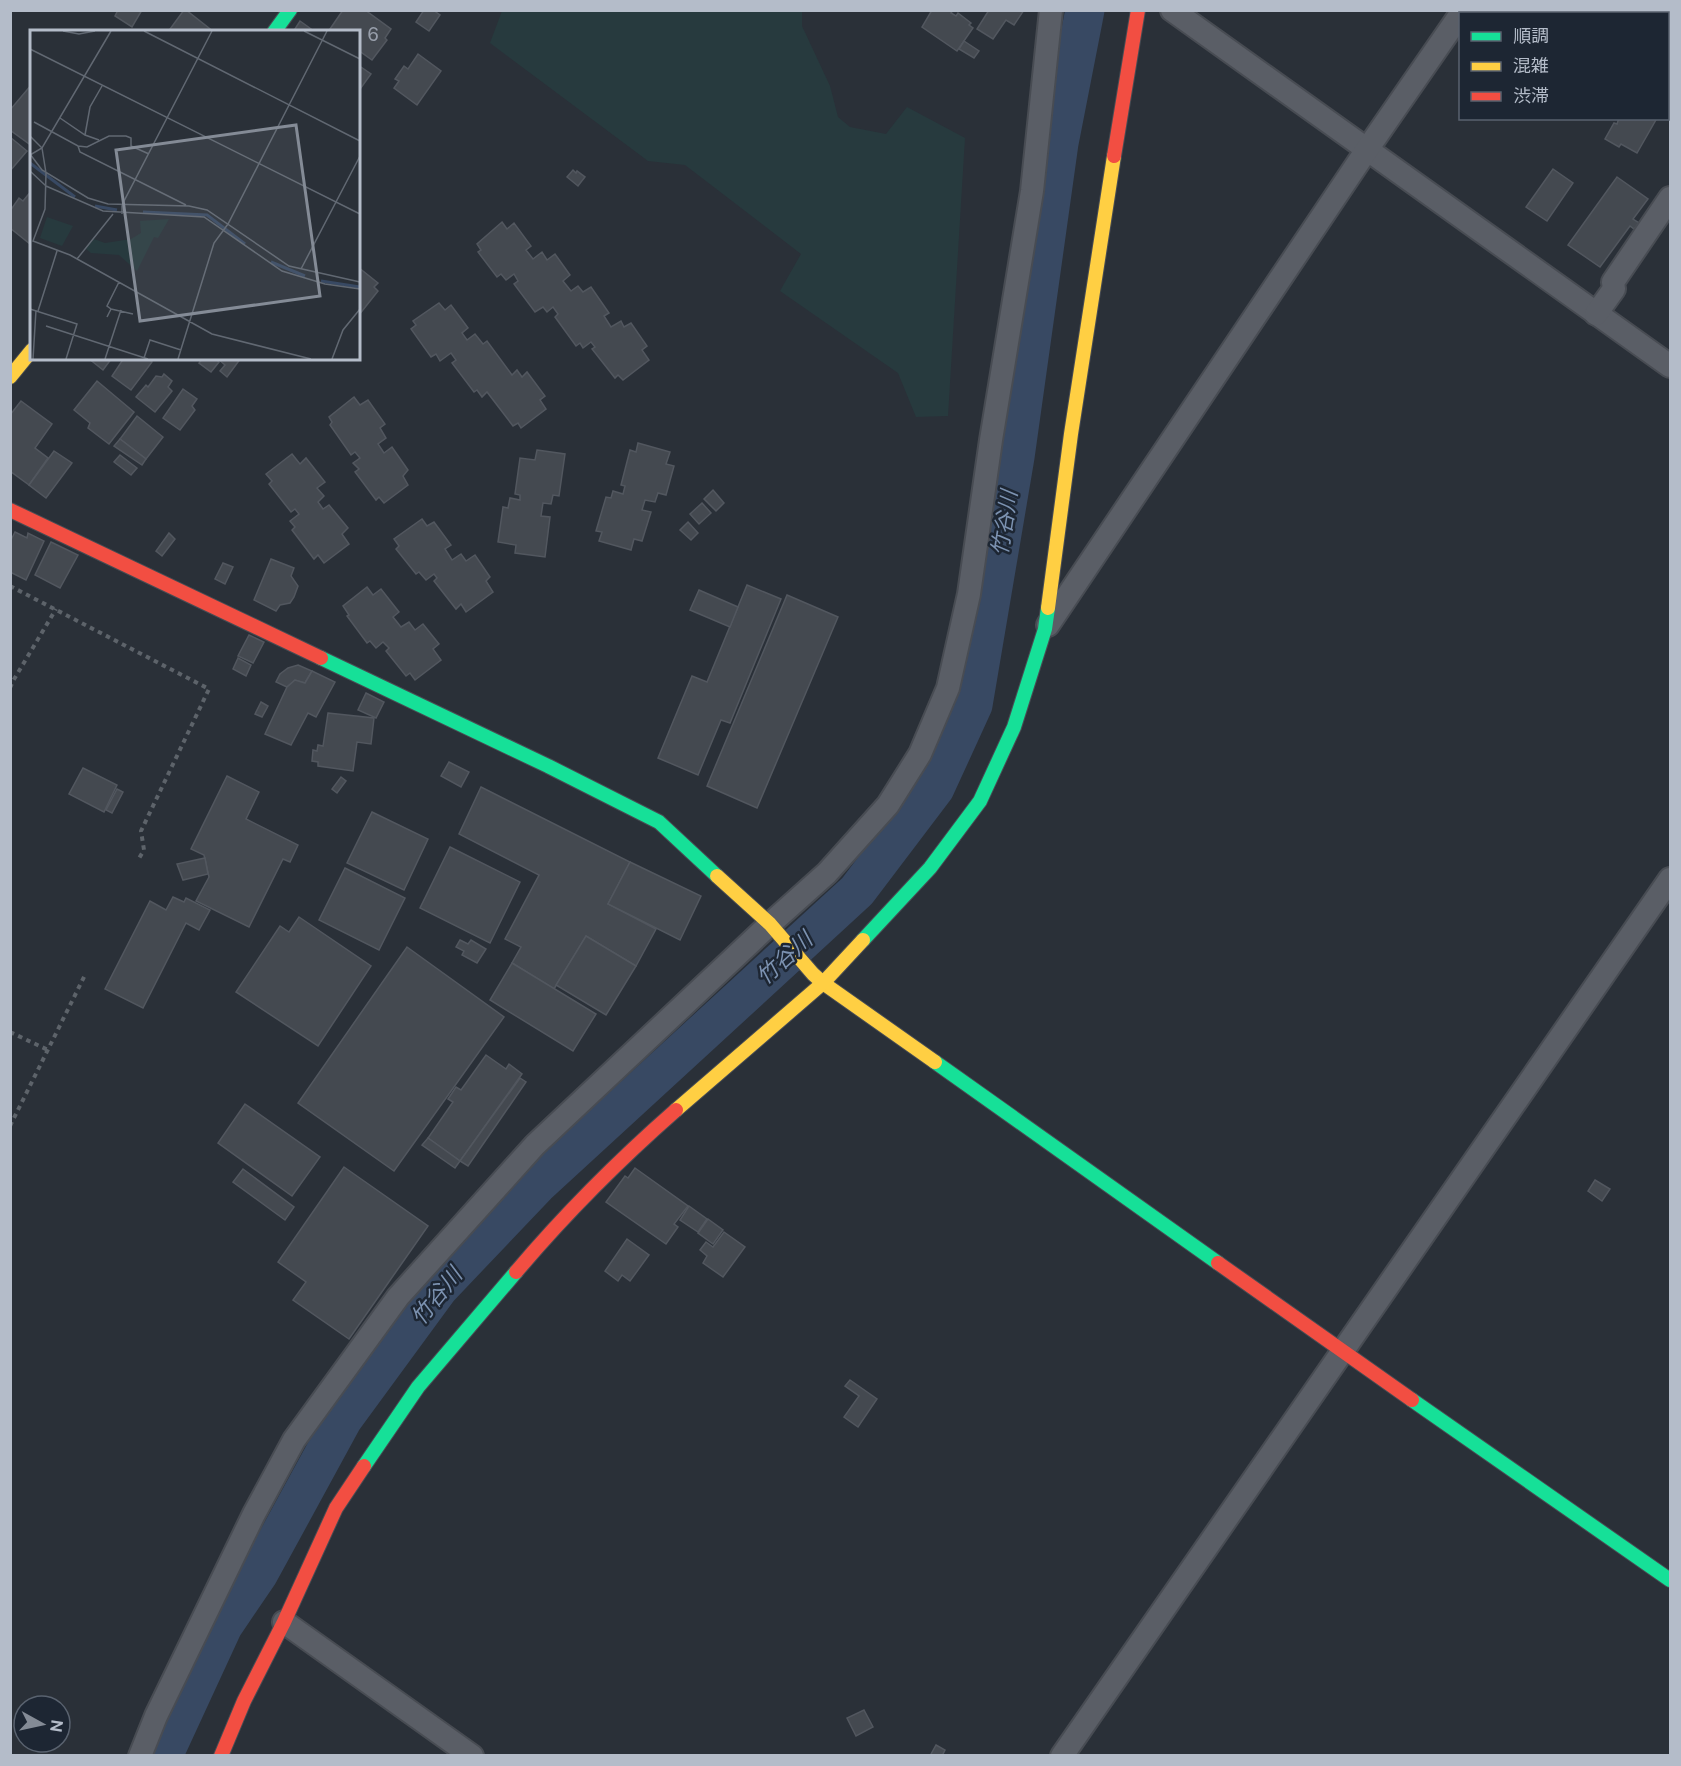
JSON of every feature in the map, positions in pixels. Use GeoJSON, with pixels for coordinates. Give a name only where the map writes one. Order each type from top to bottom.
{"type":"FeatureCollection","features":[{"type":"Feature","properties":{"kind":"street"},"geometry":{"type":"LineString","coordinates":[[275,30],[290,10]]}},
{"type":"Feature","properties":{"kind":"street"},"geometry":{"type":"LineString","coordinates":[[140,1755],[156,1716],[254,1514],[294,1440],[398,1297],[535,1144],[774,929],[888,805],[920,754],[948,687],[969,594],[991,440],[1032,190],[1051,10]]}},
{"type":"Feature","properties":{"kind":"street"},"geometry":{"type":"LineString","coordinates":[[221,1755],[244,1701],[284,1622],[336,1508],[418,1388],[549,1233],[636,1145],[818,979],[930,868],[980,801],[1014,727],[1045,629],[1073,422],[1138,10]]}},
{"type":"Feature","properties":{"kind":"street"},"geometry":{"type":"LineString","coordinates":[[1172,10],[1366,151],[1671,366]]}},
{"type":"Feature","properties":{"kind":"street"},"geometry":{"type":"LineString","coordinates":[[1045,629],[1366,151],[1459,17]]}},
{"type":"Feature","properties":{"kind":"street"},"geometry":{"type":"LineString","coordinates":[[1596,314],[1614,289],[1613,282],[1671,198]]}},
{"type":"Feature","properties":{"kind":"street"},"geometry":{"type":"LineString","coordinates":[[10,377],[30,352]]}},
{"type":"Feature","properties":{"kind":"street"},"geometry":{"type":"LineString","coordinates":[[10,510],[548,766],[659,822],[774,929],[818,979],[1343,1352],[1671,1580]]}},
{"type":"Feature","properties":{"kind":"street"},"geometry":{"type":"LineString","coordinates":[[1062,1755],[1671,879]]}},
{"type":"Feature","properties":{"kind":"street"},"geometry":{"type":"LineString","coordinates":[[284,1622],[472,1755]]}},
{"type":"Feature","properties":{"kind":"path"},"geometry":{"type":"LineString","coordinates":[[10,586],[209,689],[141,831],[144,850],[138,860]]}},
{"type":"Feature","properties":{"kind":"path"},"geometry":{"type":"LineString","coordinates":[[10,688],[56,609]]}},
{"type":"Feature","properties":{"kind":"path"},"geometry":{"type":"LineString","coordinates":[[10,1126],[85,975]]}},
{"type":"Feature","properties":{"kind":"path"},"geometry":{"type":"LineString","coordinates":[[10,1032],[48,1050]]}},
{"type":"Feature","properties":{"kind":"green space"},"geometry":{"type":"Polygon","coordinates":[[[502,11],[802,11],[802,26],[830,86],[838,117],[850,127],[886,134],[907,107],[965,138],[948,416],[916,417],[898,373],[780,291],[801,254],[685,165],[648,161],[490,43],[502,11]]]}},
{"type":"Feature","properties":{"kind":"building"},"geometry":{"type":"Polygon","coordinates":[[[118,10],[142,10],[132,27],[115,16],[118,10]]]}},
{"type":"Feature","properties":{"kind":"building"},"geometry":{"type":"Polygon","coordinates":[[[186,10],[211,30],[171,30],[186,10]]]}},
{"type":"Feature","properties":{"kind":"building"},"geometry":{"type":"Polygon","coordinates":[[[343,10],[365,10],[391,29],[385,38],[387,40],[372,60],[360,51],[360,30],[330,29],[343,10]]]}},
{"type":"Feature","properties":{"kind":"building"},"geometry":{"type":"Polygon","coordinates":[[[424,10],[433,10],[440,15],[429,31],[416,22],[424,10]]]}},
{"type":"Feature","properties":{"kind":"building"},"geometry":{"type":"Polygon","coordinates":[[[932,10],[953,10],[951,13],[956,16],[958,13],[971,23],[969,25],[973,28],[957,51],[922,27],[932,10]]]}},
{"type":"Feature","properties":{"kind":"building"},"geometry":{"type":"Polygon","coordinates":[[[989,10],[1024,10],[1014,25],[1006,20],[993,39],[977,29],[989,10]]]}},
{"type":"Feature","properties":{"kind":"building"},"geometry":{"type":"Polygon","coordinates":[[[300,21],[313,30],[294,30],[300,21]]]}},
{"type":"Feature","properties":{"kind":"building"},"geometry":{"type":"Polygon","coordinates":[[[964,41],[979,51],[974,58],[959,49],[964,41]]]}},
{"type":"Feature","properties":{"kind":"building"},"geometry":{"type":"Polygon","coordinates":[[[418,54],[441,71],[417,105],[394,88],[399,81],[395,79],[404,66],[408,69],[418,54]]]}},
{"type":"Feature","properties":{"kind":"building"},"geometry":{"type":"Polygon","coordinates":[[[360,66],[371,74],[360,89],[360,66]]]}},
{"type":"Feature","properties":{"kind":"building"},"geometry":{"type":"Polygon","coordinates":[[[30,86],[30,145],[10,130],[10,110],[30,86]]]}},
{"type":"Feature","properties":{"kind":"building"},"geometry":{"type":"Polygon","coordinates":[[[1618,120],[1656,120],[1637,153],[1621,144],[1619,147],[1605,139],[1614,123],[1617,124],[1618,120]]]}},
{"type":"Feature","properties":{"kind":"building"},"geometry":{"type":"Polygon","coordinates":[[[10,137],[27,151],[10,171],[10,137]]]}},
{"type":"Feature","properties":{"kind":"building"},"geometry":{"type":"Polygon","coordinates":[[[1553,169],[1573,183],[1547,221],[1526,207],[1553,169]]]}},
{"type":"Feature","properties":{"kind":"building"},"geometry":{"type":"Polygon","coordinates":[[[573,170],[585,177],[578,186],[567,177],[573,170]]]}},
{"type":"Feature","properties":{"kind":"building"},"geometry":{"type":"Polygon","coordinates":[[[1617,177],[1648,199],[1633,219],[1639,223],[1634,229],[1630,226],[1600,267],[1568,245],[1617,177]]]}},
{"type":"Feature","properties":{"kind":"building"},"geometry":{"type":"Polygon","coordinates":[[[30,192],[30,244],[10,228],[10,211],[19,198],[23,201],[30,192]]]}},
{"type":"Feature","properties":{"kind":"building"},"geometry":{"type":"Polygon","coordinates":[[[502,222],[507,229],[514,223],[531,246],[526,250],[533,259],[542,252],[547,260],[555,254],[570,275],[563,281],[571,291],[578,286],[583,292],[591,287],[609,313],[604,316],[611,327],[621,321],[624,327],[631,323],[647,346],[642,350],[649,360],[623,380],[618,375],[615,378],[592,349],[595,347],[591,342],[583,348],[580,343],[576,346],[555,317],[558,314],[553,307],[547,312],[543,307],[535,312],[514,284],[518,281],[514,274],[506,280],[501,274],[497,277],[478,252],[481,250],[477,244],[502,222]]]}},
{"type":"Feature","properties":{"kind":"building"},"geometry":{"type":"Polygon","coordinates":[[[360,269],[378,283],[374,287],[378,291],[360,314],[360,269]]]}},
{"type":"Feature","properties":{"kind":"building"},"geometry":{"type":"Polygon","coordinates":[[[439,303],[445,310],[451,305],[468,328],[462,333],[467,340],[475,334],[483,344],[487,341],[512,375],[517,370],[522,377],[527,372],[545,396],[540,400],[546,409],[521,428],[518,423],[513,426],[487,392],[482,397],[477,390],[474,392],[452,363],[456,360],[451,353],[440,361],[436,354],[431,357],[411,329],[416,325],[413,321],[439,303]]]}},
{"type":"Feature","properties":{"kind":"building"},"geometry":{"type":"Polygon","coordinates":[[[90,360],[110,360],[103,370],[90,360]]]}},
{"type":"Feature","properties":{"kind":"building"},"geometry":{"type":"Polygon","coordinates":[[[123,360],[150,360],[152,362],[131,390],[112,376],[123,360]]]}},
{"type":"Feature","properties":{"kind":"building"},"geometry":{"type":"Polygon","coordinates":[[[201,360],[219,362],[211,372],[199,363],[201,360]]]}},
{"type":"Feature","properties":{"kind":"building"},"geometry":{"type":"Polygon","coordinates":[[[219,360],[240,360],[227,377],[220,371],[225,365],[219,360]]]}},
{"type":"Feature","properties":{"kind":"building"},"geometry":{"type":"Polygon","coordinates":[[[164,374],[172,381],[168,387],[172,391],[155,412],[136,397],[156,376],[162,377],[164,374]]]}},
{"type":"Feature","properties":{"kind":"building"},"geometry":{"type":"Polygon","coordinates":[[[97,381],[134,412],[109,444],[88,428],[90,423],[74,410],[97,381]]]}},
{"type":"Feature","properties":{"kind":"building"},"geometry":{"type":"Polygon","coordinates":[[[183,389],[197,399],[192,406],[195,410],[180,430],[163,418],[183,389]]]}},
{"type":"Feature","properties":{"kind":"building"},"geometry":{"type":"Polygon","coordinates":[[[354,397],[360,405],[368,400],[385,424],[380,428],[386,438],[378,444],[384,453],[392,447],[408,470],[403,476],[408,485],[384,503],[379,497],[376,500],[355,472],[359,469],[353,463],[360,458],[355,452],[351,455],[330,425],[332,422],[329,417],[354,397]]]}},
{"type":"Feature","properties":{"kind":"building"},"geometry":{"type":"Polygon","coordinates":[[[21,401],[52,424],[35,448],[48,458],[29,485],[10,471],[10,415],[21,401]]]}},
{"type":"Feature","properties":{"kind":"building"},"geometry":{"type":"Polygon","coordinates":[[[137,416],[163,437],[146,459],[120,439],[137,416]]]}},
{"type":"Feature","properties":{"kind":"building"},"geometry":{"type":"Polygon","coordinates":[[[120,439],[146,459],[142,465],[114,446],[120,439]]]}},
{"type":"Feature","properties":{"kind":"building"},"geometry":{"type":"Polygon","coordinates":[[[638,443],[670,452],[666,464],[674,466],[666,495],[658,493],[655,502],[645,500],[642,510],[651,512],[642,541],[634,539],[631,550],[599,541],[602,532],[596,531],[606,497],[611,498],[613,491],[623,494],[625,486],[621,485],[630,450],[636,452],[638,443]]]}},
{"type":"Feature","properties":{"kind":"building"},"geometry":{"type":"Polygon","coordinates":[[[537,450],[565,454],[559,496],[553,495],[551,504],[543,503],[541,516],[550,517],[545,557],[515,553],[516,545],[498,542],[503,507],[508,508],[510,498],[520,500],[520,495],[515,494],[520,458],[535,460],[537,450]]]}},
{"type":"Feature","properties":{"kind":"building"},"geometry":{"type":"Polygon","coordinates":[[[54,451],[72,463],[46,498],[29,485],[54,451]]]}},
{"type":"Feature","properties":{"kind":"building"},"geometry":{"type":"Polygon","coordinates":[[[292,454],[300,464],[306,458],[325,482],[317,488],[324,496],[318,502],[323,509],[329,505],[348,528],[342,534],[349,544],[324,563],[318,555],[314,559],[292,530],[295,527],[290,521],[299,514],[295,509],[291,512],[269,484],[272,481],[266,474],[292,454]]]}},
{"type":"Feature","properties":{"kind":"building"},"geometry":{"type":"Polygon","coordinates":[[[120,455],[137,468],[131,475],[114,462],[120,455]]]}},
{"type":"Feature","properties":{"kind":"building"},"geometry":{"type":"Polygon","coordinates":[[[713,490],[724,503],[716,511],[704,499],[713,490]]]}},
{"type":"Feature","properties":{"kind":"building"},"geometry":{"type":"Polygon","coordinates":[[[702,503],[711,513],[699,524],[690,514],[702,503]]]}},
{"type":"Feature","properties":{"kind":"building"},"geometry":{"type":"Polygon","coordinates":[[[422,519],[427,526],[434,522],[451,545],[445,549],[452,560],[461,554],[466,561],[475,555],[490,577],[486,581],[493,592],[466,612],[461,604],[456,609],[434,581],[437,578],[434,574],[426,580],[419,572],[416,574],[396,549],[399,546],[394,539],[422,519]]]}},
{"type":"Feature","properties":{"kind":"building"},"geometry":{"type":"Polygon","coordinates":[[[688,522],[698,533],[691,540],[680,530],[688,522]]]}},
{"type":"Feature","properties":{"kind":"building"},"geometry":{"type":"Polygon","coordinates":[[[15,532],[27,538],[28,533],[44,541],[26,580],[10,572],[10,542],[15,532]]]}},
{"type":"Feature","properties":{"kind":"building"},"geometry":{"type":"Polygon","coordinates":[[[169,533],[175,539],[162,556],[156,551],[169,533]]]}},
{"type":"Feature","properties":{"kind":"building"},"geometry":{"type":"Polygon","coordinates":[[[51,542],[78,555],[60,588],[35,575],[51,542]]]}},
{"type":"Feature","properties":{"kind":"building"},"geometry":{"type":"Polygon","coordinates":[[[271,559],[294,568],[291,576],[298,586],[290,603],[280,605],[276,611],[254,600],[271,559]]]}},
{"type":"Feature","properties":{"kind":"building"},"geometry":{"type":"Polygon","coordinates":[[[223,563],[233,567],[225,584],[215,579],[223,563]]]}},
{"type":"Feature","properties":{"kind":"building"},"geometry":{"type":"Polygon","coordinates":[[[747,585],[781,599],[730,723],[721,720],[698,775],[658,758],[692,676],[707,682],[747,585]]]}},
{"type":"Feature","properties":{"kind":"building"},"geometry":{"type":"Polygon","coordinates":[[[367,587],[373,595],[381,589],[399,612],[393,617],[401,627],[409,622],[415,630],[423,624],[439,644],[433,649],[441,660],[415,680],[410,673],[406,676],[386,651],[389,648],[383,642],[376,648],[370,641],[367,643],[347,616],[349,615],[343,606],[367,587]]]}},
{"type":"Feature","properties":{"kind":"building"},"geometry":{"type":"Polygon","coordinates":[[[699,590],[738,607],[730,627],[690,610],[699,590]]]}},
{"type":"Feature","properties":{"kind":"building"},"geometry":{"type":"Polygon","coordinates":[[[787,595],[838,617],[757,808],[707,786],[787,595]]]}},
{"type":"Feature","properties":{"kind":"building"},"geometry":{"type":"Polygon","coordinates":[[[249,635],[264,642],[253,663],[238,656],[249,635]]]}},
{"type":"Feature","properties":{"kind":"building"},"geometry":{"type":"Polygon","coordinates":[[[238,658],[251,665],[246,676],[233,669],[238,658]]]}},
{"type":"Feature","properties":{"kind":"building"},"geometry":{"type":"Polygon","coordinates":[[[298,665],[312,671],[305,683],[295,680],[287,687],[276,682],[280,674],[298,665]]]}},
{"type":"Feature","properties":{"kind":"building"},"geometry":{"type":"Polygon","coordinates":[[[312,671],[335,682],[316,717],[308,713],[291,745],[265,734],[287,687],[295,680],[305,683],[312,671]]]}},
{"type":"Feature","properties":{"kind":"building"},"geometry":{"type":"Polygon","coordinates":[[[366,693],[384,702],[376,718],[358,710],[366,693]]]}},
{"type":"Feature","properties":{"kind":"building"},"geometry":{"type":"Polygon","coordinates":[[[261,702],[268,706],[262,717],[255,714],[261,702]]]}},
{"type":"Feature","properties":{"kind":"building"},"geometry":{"type":"Polygon","coordinates":[[[328,713],[374,718],[371,744],[357,742],[353,771],[318,766],[318,762],[312,761],[313,750],[317,751],[318,745],[323,746],[328,713]]]}},
{"type":"Feature","properties":{"kind":"building"},"geometry":{"type":"Polygon","coordinates":[[[449,762],[469,772],[461,787],[441,776],[449,762]]]}},
{"type":"Feature","properties":{"kind":"building"},"geometry":{"type":"Polygon","coordinates":[[[83,768],[117,785],[104,812],[69,794],[83,768]]]}},
{"type":"Feature","properties":{"kind":"building"},"geometry":{"type":"Polygon","coordinates":[[[227,776],[259,792],[246,819],[298,845],[290,862],[283,859],[249,927],[196,901],[209,877],[204,855],[191,849],[227,776]]]}},
{"type":"Feature","properties":{"kind":"building"},"geometry":{"type":"Polygon","coordinates":[[[341,777],[346,781],[337,793],[332,789],[341,777]]]}},
{"type":"Feature","properties":{"kind":"building"},"geometry":{"type":"Polygon","coordinates":[[[481,787],[630,862],[608,904],[656,929],[636,966],[586,936],[554,989],[512,963],[521,947],[505,939],[539,875],[459,834],[481,787]]]}},
{"type":"Feature","properties":{"kind":"building"},"geometry":{"type":"Polygon","coordinates":[[[117,789],[123,792],[112,813],[106,810],[117,789]]]}},
{"type":"Feature","properties":{"kind":"building"},"geometry":{"type":"Polygon","coordinates":[[[372,812],[428,839],[404,890],[347,863],[372,812]]]}},
{"type":"Feature","properties":{"kind":"building"},"geometry":{"type":"Polygon","coordinates":[[[450,847],[520,882],[490,943],[420,908],[450,847]]]}},
{"type":"Feature","properties":{"kind":"building"},"geometry":{"type":"Polygon","coordinates":[[[205,858],[208,874],[183,880],[177,864],[205,858]]]}},
{"type":"Feature","properties":{"kind":"building"},"geometry":{"type":"Polygon","coordinates":[[[630,862],[701,896],[680,940],[608,904],[630,862]]]}},
{"type":"Feature","properties":{"kind":"building"},"geometry":{"type":"Polygon","coordinates":[[[345,868],[405,898],[379,950],[319,920],[345,868]]]}},
{"type":"Feature","properties":{"kind":"building"},"geometry":{"type":"Polygon","coordinates":[[[173,897],[184,902],[186,898],[210,910],[199,930],[186,923],[143,1008],[105,989],[150,901],[166,910],[173,897]]]}},
{"type":"Feature","properties":{"kind":"building"},"geometry":{"type":"Polygon","coordinates":[[[299,917],[371,966],[318,1046],[236,992],[280,926],[289,932],[299,917]]]}},
{"type":"Feature","properties":{"kind":"building"},"geometry":{"type":"Polygon","coordinates":[[[586,936],[636,966],[606,1015],[556,985],[586,936]]]}},
{"type":"Feature","properties":{"kind":"building"},"geometry":{"type":"Polygon","coordinates":[[[460,940],[468,944],[471,940],[486,949],[477,963],[462,955],[464,951],[456,947],[460,940]]]}},
{"type":"Feature","properties":{"kind":"building"},"geometry":{"type":"Polygon","coordinates":[[[407,947],[504,1017],[394,1171],[298,1103],[407,947]]]}},
{"type":"Feature","properties":{"kind":"building"},"geometry":{"type":"Polygon","coordinates":[[[512,963],[596,1014],[573,1051],[490,1000],[512,963]]]}},
{"type":"Feature","properties":{"kind":"building"},"geometry":{"type":"Polygon","coordinates":[[[486,1055],[506,1069],[509,1064],[522,1074],[460,1161],[428,1138],[453,1102],[448,1099],[456,1087],[461,1090],[486,1055]]]}},
{"type":"Feature","properties":{"kind":"building"},"geometry":{"type":"Polygon","coordinates":[[[520,1078],[526,1082],[468,1166],[460,1161],[520,1078]]]}},
{"type":"Feature","properties":{"kind":"building"},"geometry":{"type":"Polygon","coordinates":[[[245,1104],[320,1157],[292,1196],[218,1143],[245,1104]]]}},
{"type":"Feature","properties":{"kind":"building"},"geometry":{"type":"Polygon","coordinates":[[[428,1138],[460,1161],[455,1168],[422,1145],[428,1138]]]}},
{"type":"Feature","properties":{"kind":"building"},"geometry":{"type":"Polygon","coordinates":[[[344,1167],[428,1226],[349,1339],[293,1300],[306,1282],[278,1262],[344,1167]]]}},
{"type":"Feature","properties":{"kind":"building"},"geometry":{"type":"Polygon","coordinates":[[[635,1168],[688,1206],[674,1224],[678,1227],[666,1244],[606,1202],[625,1176],[628,1178],[635,1168]]]}},
{"type":"Feature","properties":{"kind":"building"},"geometry":{"type":"Polygon","coordinates":[[[243,1169],[294,1207],[285,1220],[233,1182],[243,1169]]]}},
{"type":"Feature","properties":{"kind":"building"},"geometry":{"type":"Polygon","coordinates":[[[1595,1180],[1610,1189],[1602,1201],[1588,1191],[1595,1180]]]}},
{"type":"Feature","properties":{"kind":"building"},"geometry":{"type":"Polygon","coordinates":[[[689,1206],[707,1219],[698,1232],[680,1220],[689,1206]]]}},
{"type":"Feature","properties":{"kind":"building"},"geometry":{"type":"Polygon","coordinates":[[[708,1219],[723,1230],[713,1244],[698,1233],[708,1219]]]}},
{"type":"Feature","properties":{"kind":"building"},"geometry":{"type":"Polygon","coordinates":[[[724,1232],[745,1247],[723,1277],[703,1263],[707,1256],[700,1250],[706,1242],[713,1247],[724,1232]]]}},
{"type":"Feature","properties":{"kind":"building"},"geometry":{"type":"Polygon","coordinates":[[[627,1239],[649,1255],[630,1281],[622,1275],[618,1281],[605,1271],[627,1239]]]}},
{"type":"Feature","properties":{"kind":"building"},"geometry":{"type":"Polygon","coordinates":[[[850,1380],[877,1399],[858,1427],[844,1417],[859,1396],[845,1386],[850,1380]]]}},
{"type":"Feature","properties":{"kind":"building"},"geometry":{"type":"Polygon","coordinates":[[[864,1710],[873,1727],[856,1736],[847,1718],[864,1710]]]}},
{"type":"Feature","properties":{"kind":"building"},"geometry":{"type":"Polygon","coordinates":[[[936,1745],[945,1750],[942,1756],[930,1756],[936,1745]]]}},
{"type":"Feature","properties":{"kind":"waterway","name":"竹谷川"},"geometry":{"type":"LineString","coordinates":[[163,1756],[223,1626],[259,1573],[343,1419],[439,1288],[537,1185],[857,891],[935,788],[973,705],[1015,457],[1059,143],[1085,10]]}},
{"type":"Feature","properties":{"kind":"traffic: fast"},"geometry":{"type":"LineString","coordinates":[[275,30],[290,10]]}},
{"type":"Feature","properties":{"kind":"traffic: fast"},"geometry":{"type":"LineString","coordinates":[[863,940],[930,868],[980,801],[1014,727],[1045,629],[1048,608]]}},
{"type":"Feature","properties":{"kind":"traffic: fast"},"geometry":{"type":"LineString","coordinates":[[321,658],[548,766],[659,822],[717,876]]}},
{"type":"Feature","properties":{"kind":"traffic: fast"},"geometry":{"type":"LineString","coordinates":[[935,1062],[1218,1263]]}},
{"type":"Feature","properties":{"kind":"traffic: fast"},"geometry":{"type":"LineString","coordinates":[[364,1466],[418,1387],[516,1272]]}},
{"type":"Feature","properties":{"kind":"traffic: fast"},"geometry":{"type":"LineString","coordinates":[[1412,1400],[1670,1580]]}},
{"type":"Feature","properties":{"kind":"traffic: slow"},"geometry":{"type":"LineString","coordinates":[[1048,608],[1071,434],[1114,156]]}},
{"type":"Feature","properties":{"kind":"traffic: slow"},"geometry":{"type":"LineString","coordinates":[[10,377],[30,352]]}},
{"type":"Feature","properties":{"kind":"traffic: slow"},"geometry":{"type":"LineString","coordinates":[[717,876],[770,924],[823,983],[935,1062]]}},
{"type":"Feature","properties":{"kind":"traffic: slow"},"geometry":{"type":"LineString","coordinates":[[676,1110],[823,983],[863,940]]}},
{"type":"Feature","properties":{"kind":"traffic: jam"},"geometry":{"type":"LineString","coordinates":[[1114,156],[1138,10]]}},
{"type":"Feature","properties":{"kind":"traffic: jam"},"geometry":{"type":"LineString","coordinates":[[10,510],[321,658]]}},
{"type":"Feature","properties":{"kind":"traffic: jam"},"geometry":{"type":"LineString","coordinates":[[516,1272],[593,1188],[676,1110]]}},
{"type":"Feature","properties":{"kind":"traffic: jam"},"geometry":{"type":"LineString","coordinates":[[1218,1263],[1412,1400]]}},
{"type":"Feature","properties":{"kind":"traffic: jam"},"geometry":{"type":"LineString","coordinates":[[221,1756],[244,1701],[284,1622],[336,1508],[364,1466]]}}]}
